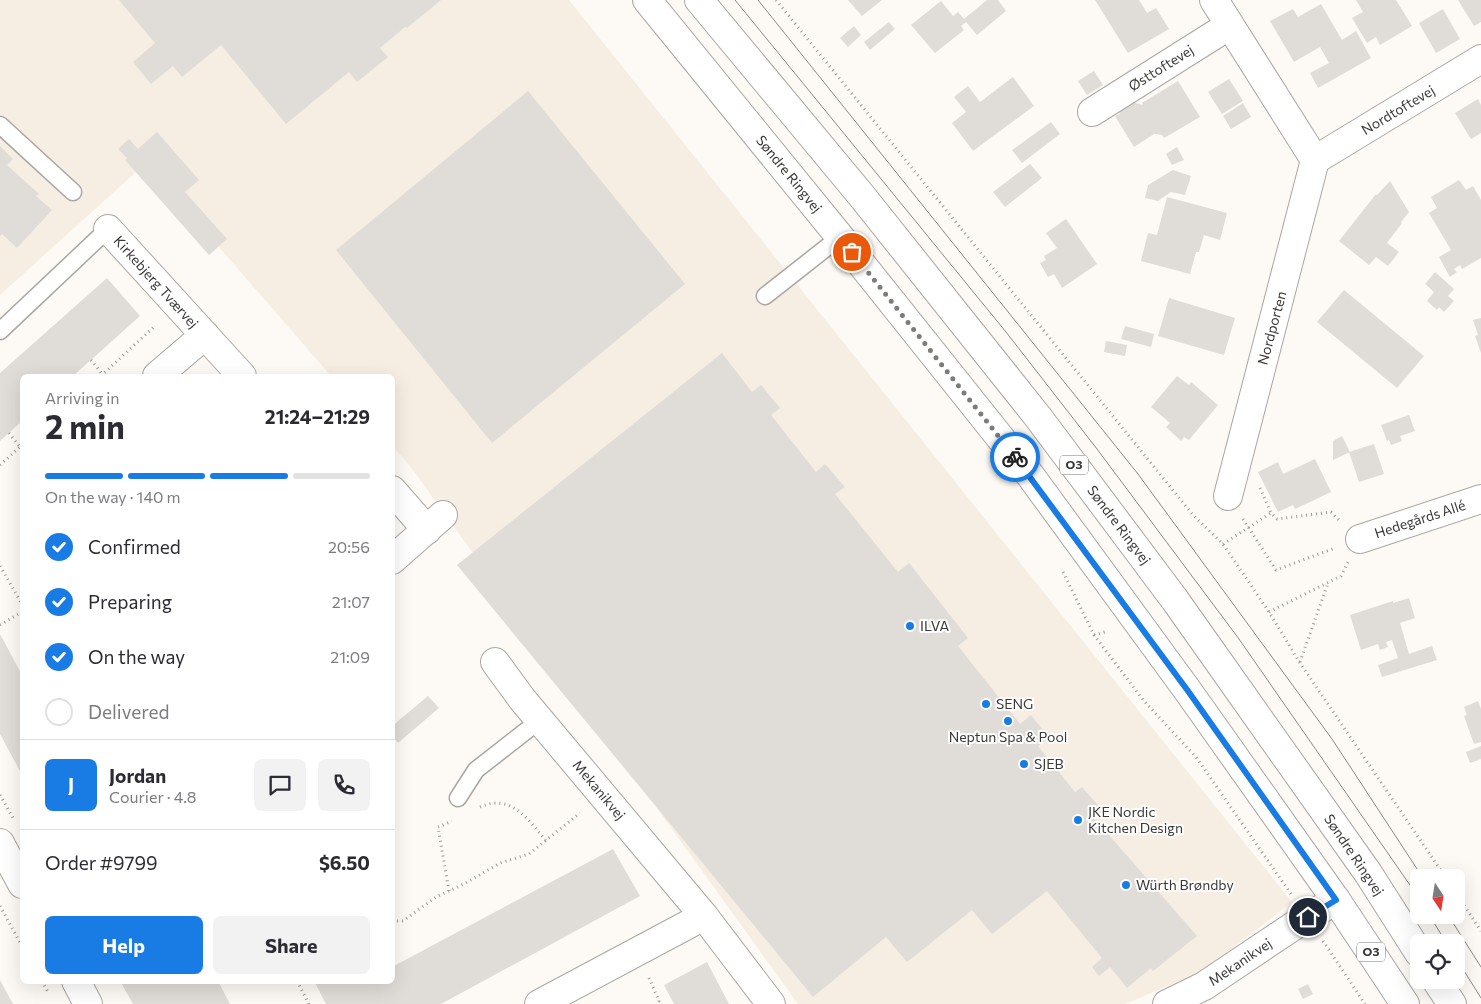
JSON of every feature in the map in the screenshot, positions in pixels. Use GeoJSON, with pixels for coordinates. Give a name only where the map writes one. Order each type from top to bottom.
{"type":"FeatureCollection","features":[{"type":"Feature","properties":{"kind":"main road","name":"Søndre Ringvej"},"geometry":{"type":"LineString","coordinates":[[647,0],[1030,475],[1188,691],[1336,900],[1405,1004]]}},
{"type":"Feature","properties":{"kind":"main road","name":"Søndre Ringvej"},"geometry":{"type":"LineString","coordinates":[[699,0],[861,195],[1038,417],[1175,600],[1368,873],[1410,939]]}},
{"type":"Feature","properties":{"kind":"main road"},"geometry":{"type":"LineString","coordinates":[[1214,0],[1315,160]]}},
{"type":"Feature","properties":{"kind":"main road","name":"Østtoftevej"},"geometry":{"type":"LineString","coordinates":[[1092,112],[1230,25]]}},
{"type":"Feature","properties":{"kind":"main road","name":"Nordtoftevej"},"geometry":{"type":"LineString","coordinates":[[1315,160],[1481,59]]}},
{"type":"Feature","properties":{"kind":"main road","name":"Nordporten"},"geometry":{"type":"LineString","coordinates":[[1228,496],[1315,160]]}},
{"type":"Feature","properties":{"kind":"main road","name":"Kirkebjerg Tværvej"},"geometry":{"type":"LineString","coordinates":[[108,229],[240,374]]}},
{"type":"Feature","properties":{"kind":"main road","name":"Kirkebjerg Tværvej"},"geometry":{"type":"LineString","coordinates":[[159,374],[204,335]]}},
{"type":"Feature","properties":{"kind":"main road"},"geometry":{"type":"LineString","coordinates":[[395,492],[435,522],[395,557]]}},
{"type":"Feature","properties":{"kind":"main road","name":"Hedegårds Allé"},"geometry":{"type":"LineString","coordinates":[[1360,539],[1481,499]]}},
{"type":"Feature","properties":{"kind":"main road","name":"Mekanikvej"},"geometry":{"type":"LineString","coordinates":[[495,662],[522,699],[704,916],[771,1004]]}},
{"type":"Feature","properties":{"kind":"main road"},"geometry":{"type":"LineString","coordinates":[[0,843],[20,880]]}},
{"type":"Feature","properties":{"kind":"main road","name":"Mekanikvej"},"geometry":{"type":"LineString","coordinates":[[1167,1004],[1204,986],[1336,900]]}},
{"type":"Feature","properties":{"kind":"main road"},"geometry":{"type":"LineString","coordinates":[[539,1004],[704,916]]}},
{"type":"Feature","properties":{"kind":"main road"},"geometry":{"type":"LineString","coordinates":[[78,984],[88,1004]]}},
{"type":"Feature","properties":{"kind":"main road"},"geometry":{"type":"LineString","coordinates":[[1442,989],[1452,1004]]}},
{"type":"Feature","properties":{"kind":"lane"},"geometry":{"type":"LineString","coordinates":[[0,126],[73,192]]}},
{"type":"Feature","properties":{"kind":"lane"},"geometry":{"type":"LineString","coordinates":[[0,331],[108,229]]}},
{"type":"Feature","properties":{"kind":"lane"},"geometry":{"type":"LineString","coordinates":[[765,296],[840,237]]}},
{"type":"Feature","properties":{"kind":"lane"},"geometry":{"type":"LineString","coordinates":[[458,798],[476,770],[540,720]]}},
{"type":"Feature","properties":{"kind":"path"},"geometry":{"type":"LineString","coordinates":[[776,0],[1193,515],[1223,544],[1269,612],[1300,663],[1440,869]]}},
{"type":"Feature","properties":{"kind":"path"},"geometry":{"type":"LineString","coordinates":[[104,374],[177,305]]}},
{"type":"Feature","properties":{"kind":"path"},"geometry":{"type":"LineString","coordinates":[[91,360],[101,374]]}},
{"type":"Feature","properties":{"kind":"path"},"geometry":{"type":"LineString","coordinates":[[9,433],[20,445]]}},
{"type":"Feature","properties":{"kind":"path"},"geometry":{"type":"LineString","coordinates":[[0,465],[20,447]]}},
{"type":"Feature","properties":{"kind":"path"},"geometry":{"type":"LineString","coordinates":[[1223,544],[1271,513],[1277,519],[1331,512],[1360,539]]}},
{"type":"Feature","properties":{"kind":"path"},"geometry":{"type":"LineString","coordinates":[[1249,528],[1276,570],[1360,539]]}},
{"type":"Feature","properties":{"kind":"path"},"geometry":{"type":"LineString","coordinates":[[1269,612],[1341,576],[1360,539]]}},
{"type":"Feature","properties":{"kind":"path"},"geometry":{"type":"LineString","coordinates":[[0,566],[20,601]]}},
{"type":"Feature","properties":{"kind":"path"},"geometry":{"type":"LineString","coordinates":[[1300,663],[1328,583]]}},
{"type":"Feature","properties":{"kind":"path"},"geometry":{"type":"LineString","coordinates":[[0,625],[20,613]]}},
{"type":"Feature","properties":{"kind":"path"},"geometry":{"type":"LineString","coordinates":[[1094,635],[1144,701],[1196,756],[1366,1004]]}},
{"type":"Feature","properties":{"kind":"path"},"geometry":{"type":"LineString","coordinates":[[395,921],[403,920],[436,897],[500,863],[529,854],[604,796]]}},
{"type":"Feature","properties":{"kind":"path"},"geometry":{"type":"LineString","coordinates":[[475,810],[490,803],[510,804],[546,840]]}},
{"type":"Feature","properties":{"kind":"path"},"geometry":{"type":"LineString","coordinates":[[449,891],[438,827],[453,820]]}},
{"type":"Feature","properties":{"kind":"path"},"geometry":{"type":"LineString","coordinates":[[0,906],[20,942]]}},
{"type":"Feature","properties":{"kind":"path"},"geometry":{"type":"LineString","coordinates":[[1465,907],[1481,932]]}},
{"type":"Feature","properties":{"kind":"path"},"geometry":{"type":"LineString","coordinates":[[298,984],[308,1004]]}},
{"type":"Feature","properties":{"kind":"shaded area"},"geometry":{"type":"Polygon","coordinates":[[[0,0],[569,0],[1292,902],[1203,971],[1125,1004],[798,1004],[413,470],[395,448],[395,374],[329,374],[146,163],[0,295],[0,0]]]}},
{"type":"Feature","properties":{"kind":"building"},"geometry":{"type":"Polygon","coordinates":[[[119,0],[441,0],[380,48],[388,57],[357,82],[349,72],[286,124],[221,45],[182,77],[173,66],[151,84],[133,62],[155,43],[119,0]]]}},
{"type":"Feature","properties":{"kind":"building"},"geometry":{"type":"Polygon","coordinates":[[[848,0],[882,0],[862,16],[848,0]]]}},
{"type":"Feature","properties":{"kind":"building"},"geometry":{"type":"Polygon","coordinates":[[[987,0],[998,0],[1006,11],[977,35],[966,22],[961,26],[964,30],[935,53],[911,25],[941,1],[953,16],[958,12],[964,19],[987,0]]]}},
{"type":"Feature","properties":{"kind":"building"},"geometry":{"type":"Polygon","coordinates":[[[1095,0],[1139,0],[1147,13],[1156,8],[1169,29],[1128,53],[1095,0]]]}},
{"type":"Feature","properties":{"kind":"building"},"geometry":{"type":"Polygon","coordinates":[[[1356,0],[1396,0],[1412,26],[1380,45],[1376,37],[1367,43],[1352,18],[1363,12],[1356,0]]]}},
{"type":"Feature","properties":{"kind":"building"},"geometry":{"type":"Polygon","coordinates":[[[1458,0],[1481,0],[1481,22],[1474,26],[1458,0]]]}},
{"type":"Feature","properties":{"kind":"building"},"geometry":{"type":"Polygon","coordinates":[[[1321,4],[1342,40],[1356,31],[1371,58],[1318,88],[1310,73],[1329,63],[1320,47],[1294,62],[1270,21],[1293,9],[1298,17],[1321,4]]]}},
{"type":"Feature","properties":{"kind":"building"},"geometry":{"type":"Polygon","coordinates":[[[1443,9],[1460,39],[1436,53],[1419,23],[1443,9]]]}},
{"type":"Feature","properties":{"kind":"building"},"geometry":{"type":"Polygon","coordinates":[[[889,22],[895,29],[870,50],[864,42],[889,22]]]}},
{"type":"Feature","properties":{"kind":"building"},"geometry":{"type":"Polygon","coordinates":[[[854,26],[861,35],[848,47],[840,38],[854,26]]]}},
{"type":"Feature","properties":{"kind":"building"},"geometry":{"type":"Polygon","coordinates":[[[1094,71],[1103,85],[1087,95],[1078,81],[1094,71]]]}},
{"type":"Feature","properties":{"kind":"building"},"geometry":{"type":"Polygon","coordinates":[[[1013,77],[1034,106],[973,151],[952,123],[966,112],[954,97],[968,86],[980,102],[1013,77]]]}},
{"type":"Feature","properties":{"kind":"building"},"geometry":{"type":"Polygon","coordinates":[[[1229,79],[1243,101],[1222,114],[1208,92],[1229,79]]]}},
{"type":"Feature","properties":{"kind":"building"},"geometry":{"type":"Polygon","coordinates":[[[1178,81],[1200,117],[1164,138],[1162,135],[1154,134],[1134,147],[1115,116],[1120,114],[1116,107],[1131,98],[1135,103],[1143,105],[1142,103],[1178,81]]]}},
{"type":"Feature","properties":{"kind":"building"},"geometry":{"type":"Polygon","coordinates":[[[528,91],[685,284],[492,443],[336,250],[528,91]]]}},
{"type":"Feature","properties":{"kind":"building"},"geometry":{"type":"Polygon","coordinates":[[[1478,99],[1481,105],[1481,133],[1471,139],[1455,113],[1478,99]]]}},
{"type":"Feature","properties":{"kind":"building"},"geometry":{"type":"Polygon","coordinates":[[[1243,103],[1251,117],[1231,129],[1223,116],[1243,103]]]}},
{"type":"Feature","properties":{"kind":"building"},"geometry":{"type":"Polygon","coordinates":[[[1051,122],[1060,134],[1022,163],[1012,150],[1051,122]]]}},
{"type":"Feature","properties":{"kind":"building"},"geometry":{"type":"Polygon","coordinates":[[[157,132],[199,180],[185,192],[227,239],[209,255],[125,160],[127,158],[118,149],[129,139],[138,149],[157,132]]]}},
{"type":"Feature","properties":{"kind":"building"},"geometry":{"type":"Polygon","coordinates":[[[0,146],[13,159],[7,165],[39,194],[36,196],[52,210],[17,248],[2,234],[0,236],[0,146]]]}},
{"type":"Feature","properties":{"kind":"building"},"geometry":{"type":"Polygon","coordinates":[[[1177,147],[1184,160],[1172,165],[1166,154],[1177,147]]]}},
{"type":"Feature","properties":{"kind":"building"},"geometry":{"type":"Polygon","coordinates":[[[1030,164],[1042,178],[1005,207],[993,192],[1030,164]]]}},
{"type":"Feature","properties":{"kind":"building"},"geometry":{"type":"Polygon","coordinates":[[[1173,170],[1191,176],[1185,195],[1171,192],[1158,201],[1145,198],[1148,185],[1173,170]]]}},
{"type":"Feature","properties":{"kind":"building"},"geometry":{"type":"Polygon","coordinates":[[[1459,180],[1466,190],[1473,186],[1481,200],[1481,258],[1462,269],[1460,265],[1454,269],[1457,272],[1450,277],[1439,257],[1451,250],[1429,213],[1437,208],[1431,197],[1459,180]]]}},
{"type":"Feature","properties":{"kind":"building"},"geometry":{"type":"Polygon","coordinates":[[[1390,181],[1409,212],[1387,243],[1399,252],[1388,266],[1376,257],[1369,265],[1339,241],[1376,194],[1390,181]]]}},
{"type":"Feature","properties":{"kind":"building"},"geometry":{"type":"Polygon","coordinates":[[[1167,197],[1227,213],[1220,240],[1204,235],[1199,252],[1196,252],[1190,274],[1141,261],[1148,233],[1157,235],[1167,197]]]}},
{"type":"Feature","properties":{"kind":"building"},"geometry":{"type":"Polygon","coordinates":[[[1066,219],[1097,264],[1062,288],[1054,274],[1048,277],[1040,263],[1046,260],[1044,256],[1057,248],[1046,233],[1066,219]]]}},
{"type":"Feature","properties":{"kind":"building"},"geometry":{"type":"Polygon","coordinates":[[[1435,272],[1454,289],[1448,296],[1454,301],[1444,312],[1439,307],[1437,310],[1427,301],[1434,292],[1425,284],[1435,272]]]}},
{"type":"Feature","properties":{"kind":"building"},"geometry":{"type":"Polygon","coordinates":[[[107,278],[140,316],[75,374],[20,374],[20,423],[0,441],[0,373],[107,278]]]}},
{"type":"Feature","properties":{"kind":"building"},"geometry":{"type":"Polygon","coordinates":[[[1344,290],[1424,356],[1397,388],[1317,322],[1344,290]]]}},
{"type":"Feature","properties":{"kind":"building"},"geometry":{"type":"Polygon","coordinates":[[[1169,298],[1235,318],[1224,355],[1158,336],[1169,298]]]}},
{"type":"Feature","properties":{"kind":"building"},"geometry":{"type":"Polygon","coordinates":[[[1481,318],[1481,353],[1475,336],[1478,335],[1473,320],[1481,318]]]}},
{"type":"Feature","properties":{"kind":"building"},"geometry":{"type":"Polygon","coordinates":[[[1125,326],[1154,334],[1151,347],[1121,339],[1125,326]]]}},
{"type":"Feature","properties":{"kind":"building"},"geometry":{"type":"Polygon","coordinates":[[[1106,341],[1127,345],[1125,356],[1104,352],[1106,341]]]}},
{"type":"Feature","properties":{"kind":"building"},"geometry":{"type":"Polygon","coordinates":[[[722,353],[752,392],[761,385],[780,408],[771,415],[816,472],[825,464],[845,487],[835,494],[898,572],[909,563],[968,638],[958,646],[1020,724],[1031,715],[1049,738],[1038,746],[1075,792],[1082,787],[1104,812],[1095,819],[1197,936],[1153,971],[1151,968],[1127,988],[1110,967],[1099,976],[1092,967],[1102,958],[1047,891],[992,934],[972,910],[907,962],[886,937],[813,997],[457,565],[722,353]]]}},
{"type":"Feature","properties":{"kind":"building"},"geometry":{"type":"Polygon","coordinates":[[[1177,376],[1189,385],[1191,382],[1218,405],[1189,440],[1184,437],[1181,441],[1166,427],[1170,423],[1151,407],[1177,376]]]}},
{"type":"Feature","properties":{"kind":"building"},"geometry":{"type":"Polygon","coordinates":[[[1409,415],[1415,431],[1400,436],[1402,441],[1391,445],[1389,440],[1387,441],[1381,425],[1409,415]]]}},
{"type":"Feature","properties":{"kind":"building"},"geometry":{"type":"Polygon","coordinates":[[[1342,436],[1350,452],[1333,460],[1333,441],[1342,436]]]}},
{"type":"Feature","properties":{"kind":"building"},"geometry":{"type":"Polygon","coordinates":[[[1374,444],[1384,474],[1359,482],[1349,452],[1374,444]]]}},
{"type":"Feature","properties":{"kind":"building"},"geometry":{"type":"Polygon","coordinates":[[[1315,459],[1331,492],[1295,509],[1293,505],[1278,512],[1258,472],[1278,462],[1283,474],[1315,459]]]}},
{"type":"Feature","properties":{"kind":"building"},"geometry":{"type":"Polygon","coordinates":[[[1409,598],[1415,618],[1400,623],[1409,654],[1432,646],[1437,660],[1382,677],[1378,665],[1398,658],[1392,640],[1386,642],[1388,647],[1380,650],[1378,644],[1361,650],[1350,615],[1393,601],[1393,603],[1409,598]]]}},
{"type":"Feature","properties":{"kind":"building"},"geometry":{"type":"Polygon","coordinates":[[[0,634],[20,671],[20,771],[0,734],[0,634]]]}},
{"type":"Feature","properties":{"kind":"building"},"geometry":{"type":"Polygon","coordinates":[[[428,696],[439,708],[398,743],[395,740],[395,724],[428,696]]]}},
{"type":"Feature","properties":{"kind":"building"},"geometry":{"type":"Polygon","coordinates":[[[1478,701],[1481,709],[1481,742],[1474,744],[1464,716],[1467,715],[1464,707],[1478,701]]]}},
{"type":"Feature","properties":{"kind":"building"},"geometry":{"type":"Polygon","coordinates":[[[1481,746],[1481,759],[1470,763],[1466,752],[1481,746]]]}},
{"type":"Feature","properties":{"kind":"building"},"geometry":{"type":"Polygon","coordinates":[[[613,849],[640,896],[441,1004],[326,1004],[316,984],[395,984],[395,965],[613,849]]]}},
{"type":"Feature","properties":{"kind":"building"},"geometry":{"type":"Polygon","coordinates":[[[707,962],[729,1004],[674,1004],[664,985],[707,962]]]}},
{"type":"Feature","properties":{"kind":"building"},"geometry":{"type":"Polygon","coordinates":[[[0,980],[13,1004],[0,1004],[0,980]]]}},
{"type":"Feature","properties":{"kind":"building"},"geometry":{"type":"Polygon","coordinates":[[[122,984],[220,984],[230,1004],[133,1004],[122,984]]]}},
{"type":"Feature","properties":{"kind":"building"},"geometry":{"type":"Polygon","coordinates":[[[1308,984],[1313,994],[1303,999],[1298,989],[1308,984]]]}},
{"type":"Feature","properties":{"kind":"tram line"},"geometry":{"type":"LineString","coordinates":[[735,0],[1006,332],[1097,449],[1239,639],[1410,885]]}},
{"type":"Feature","properties":{"kind":"tram line"},"geometry":{"type":"LineString","coordinates":[[758,0],[1138,474],[1332,739],[1417,869]]}},
{"type":"Feature","properties":{"kind":"tram line"},"geometry":{"type":"LineString","coordinates":[[1435,924],[1441,934]]}},
{"type":"Feature","properties":{"kind":"tram line"},"geometry":{"type":"LineString","coordinates":[[1454,924],[1481,967]]}},
{"type":"Feature","properties":{"kind":"tram line"},"geometry":{"type":"LineString","coordinates":[[1465,972],[1481,998]]}},
{"type":"Feature","properties":{"kind":"way so far"},"geometry":{"type":"LineString","coordinates":[[852,252],[1015,457]]}},
{"type":"Feature","properties":{"kind":"place","name":"ILVA"},"geometry":{"type":"Point","coordinates":[910,626]}},
{"type":"Feature","properties":{"kind":"place","name":"SENG"},"geometry":{"type":"Point","coordinates":[986,704]}},
{"type":"Feature","properties":{"kind":"place","name":"Neptun Spa & Pool"},"geometry":{"type":"Point","coordinates":[1008,721]}},
{"type":"Feature","properties":{"kind":"place","name":"SJEB"},"geometry":{"type":"Point","coordinates":[1024,764]}},
{"type":"Feature","properties":{"kind":"place","name":"JKE Nordic Kitchen Design"},"geometry":{"type":"Point","coordinates":[1078,820]}},
{"type":"Feature","properties":{"kind":"place","name":"Würth Brøndby"},"geometry":{"type":"Point","coordinates":[1126,885]}},
{"type":"Feature","properties":{"kind":"route"},"geometry":{"type":"LineString","coordinates":[[1015,457],[1188,691],[1336,900],[1308,917]]}}]}
